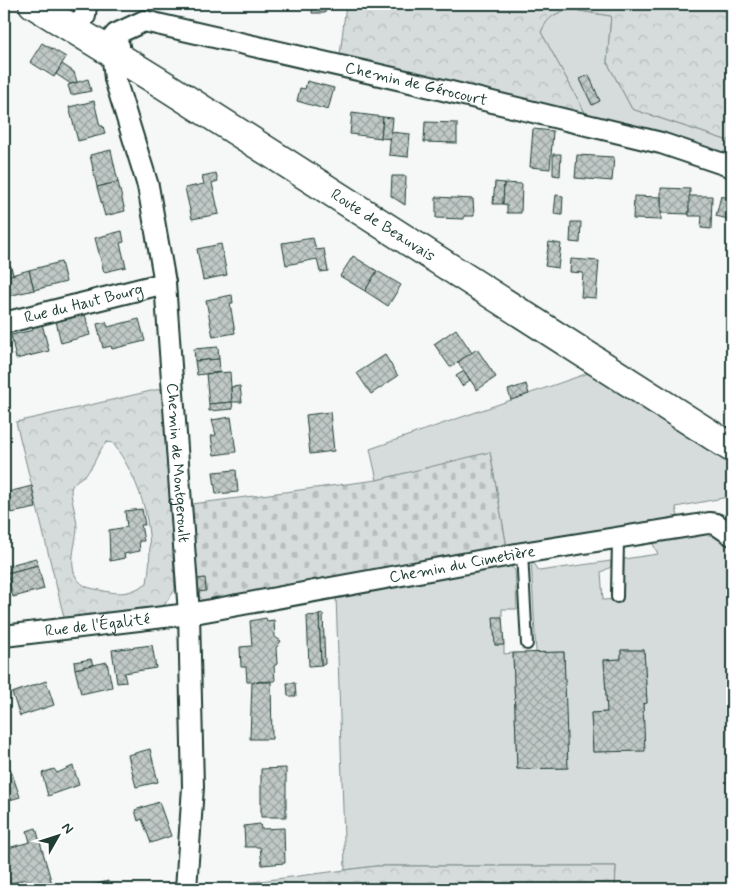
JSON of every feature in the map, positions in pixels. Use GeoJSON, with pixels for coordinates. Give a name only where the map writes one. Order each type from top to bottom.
{"type":"FeatureCollection","features":[{"type":"Feature","properties":{"kind":"main road","name":"Route de Beauvais"},"geometry":{"type":"LineString","coordinates":[[33,4],[81,18]]}},
{"type":"Feature","properties":{"kind":"main road","name":"Route de Beauvais"},"geometry":{"type":"LineString","coordinates":[[55,4],[81,18],[113,46],[732,448]]}},
{"type":"Feature","properties":{"kind":"main road","name":"Route de Beauvais"},"geometry":{"type":"LineString","coordinates":[[113,46],[732,434]]}},
{"type":"Feature","properties":{"kind":"street","name":"Chemin de Gérocourt"},"geometry":{"type":"LineString","coordinates":[[113,46],[116,34],[144,22],[158,24],[661,143],[732,167]]}},
{"type":"Feature","properties":{"kind":"street","name":"Chemin de Montgeroult"},"geometry":{"type":"LineString","coordinates":[[113,46],[115,79],[148,186],[165,283],[189,614],[192,787],[186,889]]}},
{"type":"Feature","properties":{"kind":"street","name":"Rue du Haut Bourg"},"geometry":{"type":"LineString","coordinates":[[4,323],[165,283]]}},
{"type":"Feature","properties":{"kind":"street","name":"Chemin du Cimetière"},"geometry":{"type":"LineString","coordinates":[[189,614],[522,553],[709,523],[716,524],[732,535]]}},
{"type":"Feature","properties":{"kind":"street","name":"Rue de l'Égalité"},"geometry":{"type":"LineString","coordinates":[[4,636],[189,614]]}},
{"type":"Feature","properties":{"kind":"lane"},"geometry":{"type":"LineString","coordinates":[[617,597],[618,538]]}},
{"type":"Feature","properties":{"kind":"lane"},"geometry":{"type":"LineString","coordinates":[[522,553],[527,644]]}},
{"type":"Feature","properties":{"kind":"green space"},"geometry":{"type":"Polygon","coordinates":[[[346,4],[732,4],[732,142],[632,109],[607,62],[611,16],[570,10],[554,15],[541,32],[587,116],[340,55],[346,4]]]}},
{"type":"Feature","properties":{"kind":"green space"},"geometry":{"type":"Polygon","coordinates":[[[566,9],[611,16],[607,62],[632,109],[732,142],[732,162],[587,116],[541,32],[547,19],[566,9]]]}},
{"type":"Feature","properties":{"kind":"green space"},"geometry":{"type":"Polygon","coordinates":[[[600,369],[732,454],[732,514],[728,497],[676,507],[679,522],[507,548],[490,453],[377,480],[370,449],[600,369]]]}},
{"type":"Feature","properties":{"kind":"green space"},"geometry":{"type":"Polygon","coordinates":[[[164,388],[175,590],[162,608],[65,621],[16,422],[164,388]],[[107,442],[89,470],[75,482],[71,490],[77,528],[73,567],[79,581],[85,586],[122,593],[132,591],[147,583],[150,545],[145,509],[139,492],[132,475],[113,443],[107,442]]]}},
{"type":"Feature","properties":{"kind":"green space"},"geometry":{"type":"Polygon","coordinates":[[[490,452],[507,548],[206,603],[197,594],[192,504],[377,480],[490,452]]]}},
{"type":"Feature","properties":{"kind":"green space"},"geometry":{"type":"Polygon","coordinates":[[[709,529],[732,546],[732,889],[615,889],[616,866],[376,866],[345,870],[336,595],[509,565],[515,570],[517,609],[502,609],[502,617],[494,618],[495,645],[504,645],[504,654],[513,653],[517,769],[567,768],[564,652],[536,653],[531,558],[539,571],[611,561],[611,567],[601,572],[603,600],[623,599],[624,559],[658,554],[651,540],[709,529]],[[621,650],[621,659],[604,660],[607,712],[591,713],[593,752],[644,750],[643,704],[647,703],[644,650],[621,650]]]}},
{"type":"Feature","properties":{"kind":"green space"},"geometry":{"type":"Polygon","coordinates":[[[376,866],[616,866],[615,889],[199,889],[376,866]]]}},
{"type":"Feature","properties":{"kind":"building"},"geometry":{"type":"Polygon","coordinates":[[[310,4],[342,4],[342,7],[325,6],[325,13],[312,13],[313,5],[310,4]]]}},
{"type":"Feature","properties":{"kind":"building"},"geometry":{"type":"Polygon","coordinates":[[[42,43],[66,57],[54,77],[30,62],[42,43]]]}},
{"type":"Feature","properties":{"kind":"building"},"geometry":{"type":"Polygon","coordinates":[[[62,64],[74,72],[77,82],[71,84],[56,74],[62,64]]]}},
{"type":"Feature","properties":{"kind":"building"},"geometry":{"type":"Polygon","coordinates":[[[589,75],[600,101],[592,105],[580,79],[589,75]]]}},
{"type":"Feature","properties":{"kind":"building"},"geometry":{"type":"Polygon","coordinates":[[[88,79],[91,91],[71,95],[68,85],[88,79]]]}},
{"type":"Feature","properties":{"kind":"building"},"geometry":{"type":"Polygon","coordinates":[[[307,81],[334,88],[328,110],[297,101],[300,88],[305,89],[307,81]]]}},
{"type":"Feature","properties":{"kind":"building"},"geometry":{"type":"Polygon","coordinates":[[[94,101],[100,126],[103,126],[105,134],[78,141],[69,107],[94,101]]]}},
{"type":"Feature","properties":{"kind":"building"},"geometry":{"type":"Polygon","coordinates":[[[352,113],[383,117],[381,138],[350,134],[352,113]]]}},
{"type":"Feature","properties":{"kind":"building"},"geometry":{"type":"Polygon","coordinates":[[[383,117],[393,118],[391,139],[381,138],[383,117]]]}},
{"type":"Feature","properties":{"kind":"building"},"geometry":{"type":"Polygon","coordinates":[[[425,122],[457,123],[457,143],[424,142],[425,122]]]}},
{"type":"Feature","properties":{"kind":"building"},"geometry":{"type":"Polygon","coordinates":[[[533,129],[553,131],[550,169],[530,167],[533,129]]]}},
{"type":"Feature","properties":{"kind":"building"},"geometry":{"type":"Polygon","coordinates":[[[391,132],[410,134],[408,157],[389,155],[391,132]]]}},
{"type":"Feature","properties":{"kind":"building"},"geometry":{"type":"Polygon","coordinates":[[[111,150],[118,182],[97,187],[90,155],[111,150]]]}},
{"type":"Feature","properties":{"kind":"building"},"geometry":{"type":"Polygon","coordinates":[[[553,154],[561,154],[560,176],[553,175],[553,154]]]}},
{"type":"Feature","properties":{"kind":"building"},"geometry":{"type":"Polygon","coordinates":[[[577,155],[614,157],[612,181],[575,178],[577,155]]]}},
{"type":"Feature","properties":{"kind":"building"},"geometry":{"type":"Polygon","coordinates":[[[216,173],[218,181],[212,183],[219,214],[192,219],[185,188],[204,184],[202,176],[216,173]]]}},
{"type":"Feature","properties":{"kind":"building"},"geometry":{"type":"Polygon","coordinates":[[[392,176],[406,176],[405,205],[391,196],[392,176]]]}},
{"type":"Feature","properties":{"kind":"building"},"geometry":{"type":"Polygon","coordinates":[[[118,182],[125,211],[105,216],[97,187],[118,182]]]}},
{"type":"Feature","properties":{"kind":"building"},"geometry":{"type":"Polygon","coordinates":[[[495,182],[504,183],[503,204],[493,204],[495,182]]]}},
{"type":"Feature","properties":{"kind":"building"},"geometry":{"type":"Polygon","coordinates":[[[504,183],[522,184],[521,213],[507,213],[507,205],[503,204],[504,183]]]}},
{"type":"Feature","properties":{"kind":"building"},"geometry":{"type":"Polygon","coordinates":[[[661,188],[690,189],[689,214],[661,213],[661,188]]]}},
{"type":"Feature","properties":{"kind":"building"},"geometry":{"type":"Polygon","coordinates":[[[556,195],[563,196],[562,215],[554,214],[556,195]]]}},
{"type":"Feature","properties":{"kind":"building"},"geometry":{"type":"Polygon","coordinates":[[[634,196],[661,197],[661,220],[633,219],[634,196]]]}},
{"type":"Feature","properties":{"kind":"building"},"geometry":{"type":"Polygon","coordinates":[[[689,196],[712,196],[711,229],[701,228],[702,216],[689,216],[689,196]]]}},
{"type":"Feature","properties":{"kind":"building"},"geometry":{"type":"Polygon","coordinates":[[[721,196],[732,199],[732,220],[716,216],[721,196]]]}},
{"type":"Feature","properties":{"kind":"building"},"geometry":{"type":"Polygon","coordinates":[[[436,197],[473,199],[474,216],[464,216],[464,219],[436,218],[436,197]]]}},
{"type":"Feature","properties":{"kind":"building"},"geometry":{"type":"Polygon","coordinates":[[[571,222],[581,222],[580,243],[570,242],[571,222]]]}},
{"type":"Feature","properties":{"kind":"building"},"geometry":{"type":"Polygon","coordinates":[[[122,231],[124,242],[120,243],[126,267],[104,272],[95,238],[122,231]]]}},
{"type":"Feature","properties":{"kind":"building"},"geometry":{"type":"Polygon","coordinates":[[[313,238],[316,250],[324,249],[328,271],[320,272],[317,259],[286,265],[282,243],[313,238]]]}},
{"type":"Feature","properties":{"kind":"building"},"geometry":{"type":"Polygon","coordinates":[[[549,242],[561,244],[558,268],[545,266],[549,242]]]}},
{"type":"Feature","properties":{"kind":"building"},"geometry":{"type":"Polygon","coordinates":[[[221,244],[227,275],[203,280],[197,249],[221,244]]]}},
{"type":"Feature","properties":{"kind":"building"},"geometry":{"type":"Polygon","coordinates":[[[353,256],[377,271],[365,291],[340,276],[353,256]]]}},
{"type":"Feature","properties":{"kind":"building"},"geometry":{"type":"Polygon","coordinates":[[[571,259],[599,261],[596,298],[581,297],[583,273],[570,272],[571,259]]]}},
{"type":"Feature","properties":{"kind":"building"},"geometry":{"type":"Polygon","coordinates":[[[61,262],[66,282],[34,290],[29,270],[61,262]]]}},
{"type":"Feature","properties":{"kind":"building"},"geometry":{"type":"Polygon","coordinates":[[[11,266],[13,275],[4,277],[4,268],[11,266]]]}},
{"type":"Feature","properties":{"kind":"building"},"geometry":{"type":"Polygon","coordinates":[[[29,270],[34,290],[4,297],[4,277],[29,270]]]}},
{"type":"Feature","properties":{"kind":"building"},"geometry":{"type":"Polygon","coordinates":[[[377,271],[401,285],[388,306],[365,291],[377,271]]]}},
{"type":"Feature","properties":{"kind":"building"},"geometry":{"type":"Polygon","coordinates":[[[232,295],[233,303],[230,303],[235,333],[213,337],[206,300],[232,295]]]}},
{"type":"Feature","properties":{"kind":"building"},"geometry":{"type":"Polygon","coordinates":[[[85,314],[90,335],[61,343],[56,321],[85,314]]]}},
{"type":"Feature","properties":{"kind":"building"},"geometry":{"type":"Polygon","coordinates":[[[139,319],[145,341],[112,349],[111,346],[103,348],[97,324],[106,322],[108,327],[139,319]]]}},
{"type":"Feature","properties":{"kind":"building"},"geometry":{"type":"Polygon","coordinates":[[[42,324],[49,351],[16,359],[11,335],[33,330],[32,326],[42,324]]]}},
{"type":"Feature","properties":{"kind":"building"},"geometry":{"type":"Polygon","coordinates":[[[456,329],[472,353],[450,367],[434,344],[456,329]]]}},
{"type":"Feature","properties":{"kind":"building"},"geometry":{"type":"Polygon","coordinates":[[[218,347],[219,359],[195,361],[194,349],[218,347]]]}},
{"type":"Feature","properties":{"kind":"building"},"geometry":{"type":"Polygon","coordinates":[[[477,349],[496,377],[477,390],[458,362],[477,349]]]}},
{"type":"Feature","properties":{"kind":"building"},"geometry":{"type":"Polygon","coordinates":[[[385,355],[398,376],[371,394],[357,373],[385,355]]]}},
{"type":"Feature","properties":{"kind":"building"},"geometry":{"type":"Polygon","coordinates":[[[219,359],[220,372],[197,375],[195,361],[219,359]]]}},
{"type":"Feature","properties":{"kind":"building"},"geometry":{"type":"Polygon","coordinates":[[[464,371],[470,380],[462,386],[456,376],[464,371]]]}},
{"type":"Feature","properties":{"kind":"building"},"geometry":{"type":"Polygon","coordinates":[[[230,372],[232,402],[209,404],[206,374],[230,372]]]}},
{"type":"Feature","properties":{"kind":"building"},"geometry":{"type":"Polygon","coordinates":[[[526,384],[529,394],[511,400],[508,390],[526,384]]]}},
{"type":"Feature","properties":{"kind":"building"},"geometry":{"type":"Polygon","coordinates":[[[240,386],[242,402],[232,402],[231,387],[240,386]]]}},
{"type":"Feature","properties":{"kind":"building"},"geometry":{"type":"Polygon","coordinates":[[[232,402],[233,409],[209,411],[209,404],[232,402]]]}},
{"type":"Feature","properties":{"kind":"building"},"geometry":{"type":"Polygon","coordinates":[[[330,412],[334,451],[310,454],[306,415],[330,412]]]}},
{"type":"Feature","properties":{"kind":"building"},"geometry":{"type":"Polygon","coordinates":[[[231,417],[236,452],[214,455],[211,436],[216,435],[212,420],[231,417]]]}},
{"type":"Feature","properties":{"kind":"building"},"geometry":{"type":"Polygon","coordinates":[[[236,470],[238,492],[216,494],[213,472],[236,470]]]}},
{"type":"Feature","properties":{"kind":"building"},"geometry":{"type":"Polygon","coordinates":[[[32,486],[36,508],[6,514],[4,493],[32,486]]]}},
{"type":"Feature","properties":{"kind":"building"},"geometry":{"type":"Polygon","coordinates":[[[142,509],[145,525],[141,525],[144,541],[139,541],[140,551],[124,554],[125,558],[110,561],[109,530],[127,527],[125,511],[142,509]]]}},
{"type":"Feature","properties":{"kind":"building"},"geometry":{"type":"Polygon","coordinates":[[[36,558],[38,565],[7,573],[6,566],[36,558]]]}},
{"type":"Feature","properties":{"kind":"building"},"geometry":{"type":"Polygon","coordinates":[[[38,565],[44,589],[13,597],[7,573],[38,565]]]}},
{"type":"Feature","properties":{"kind":"building"},"geometry":{"type":"Polygon","coordinates":[[[205,578],[206,591],[198,592],[197,579],[205,578]]]}},
{"type":"Feature","properties":{"kind":"building"},"geometry":{"type":"Polygon","coordinates":[[[323,614],[325,664],[321,665],[319,615],[323,614]]]}},
{"type":"Feature","properties":{"kind":"building"},"geometry":{"type":"Polygon","coordinates":[[[319,615],[321,665],[309,666],[307,616],[319,615]]]}},
{"type":"Feature","properties":{"kind":"building"},"geometry":{"type":"Polygon","coordinates":[[[493,617],[502,617],[504,645],[495,645],[493,617]]]}},
{"type":"Feature","properties":{"kind":"building"},"geometry":{"type":"Polygon","coordinates":[[[266,618],[267,621],[274,620],[275,637],[281,641],[276,648],[275,681],[247,682],[246,667],[241,667],[240,647],[252,646],[250,621],[266,618]]]}},
{"type":"Feature","properties":{"kind":"building"},"geometry":{"type":"Polygon","coordinates":[[[152,645],[156,668],[124,673],[126,682],[117,683],[112,650],[152,645]]]}},
{"type":"Feature","properties":{"kind":"building"},"geometry":{"type":"Polygon","coordinates":[[[621,650],[644,650],[647,703],[643,704],[645,751],[593,752],[591,713],[607,712],[604,660],[621,659],[621,650]]]}},
{"type":"Feature","properties":{"kind":"building"},"geometry":{"type":"Polygon","coordinates":[[[564,652],[568,768],[517,769],[513,653],[564,652]]]}},
{"type":"Feature","properties":{"kind":"building"},"geometry":{"type":"Polygon","coordinates":[[[91,659],[93,665],[75,669],[74,662],[91,659]]]}},
{"type":"Feature","properties":{"kind":"building"},"geometry":{"type":"Polygon","coordinates":[[[107,662],[112,687],[81,694],[75,669],[107,662]]]}},
{"type":"Feature","properties":{"kind":"building"},"geometry":{"type":"Polygon","coordinates":[[[46,681],[54,705],[20,716],[12,693],[46,681]]]}},
{"type":"Feature","properties":{"kind":"building"},"geometry":{"type":"Polygon","coordinates":[[[252,682],[271,682],[272,739],[250,739],[252,682]]]}},
{"type":"Feature","properties":{"kind":"building"},"geometry":{"type":"Polygon","coordinates":[[[287,683],[295,683],[296,696],[288,696],[287,683]]]}},
{"type":"Feature","properties":{"kind":"building"},"geometry":{"type":"Polygon","coordinates":[[[150,749],[158,782],[136,787],[128,755],[150,749]]]}},
{"type":"Feature","properties":{"kind":"building"},"geometry":{"type":"Polygon","coordinates":[[[73,766],[79,785],[48,796],[42,773],[54,769],[57,773],[73,766]]]}},
{"type":"Feature","properties":{"kind":"building"},"geometry":{"type":"Polygon","coordinates":[[[10,768],[20,797],[6,801],[8,804],[4,805],[4,770],[10,768]]]}},
{"type":"Feature","properties":{"kind":"building"},"geometry":{"type":"Polygon","coordinates":[[[286,768],[286,817],[261,817],[261,769],[286,768]]]}},
{"type":"Feature","properties":{"kind":"building"},"geometry":{"type":"Polygon","coordinates":[[[159,802],[171,836],[151,843],[142,819],[138,821],[135,810],[159,802]]]}},
{"type":"Feature","properties":{"kind":"building"},"geometry":{"type":"Polygon","coordinates":[[[260,824],[261,829],[284,828],[285,863],[262,865],[260,847],[245,847],[244,826],[260,824]]]}},
{"type":"Feature","properties":{"kind":"building"},"geometry":{"type":"Polygon","coordinates":[[[36,828],[52,884],[29,889],[26,879],[4,885],[4,849],[30,842],[27,831],[36,828]]]}},
{"type":"Feature","properties":{"kind":"building"},"geometry":{"type":"Polygon","coordinates":[[[108,881],[112,889],[79,889],[108,881]]]}}]}
